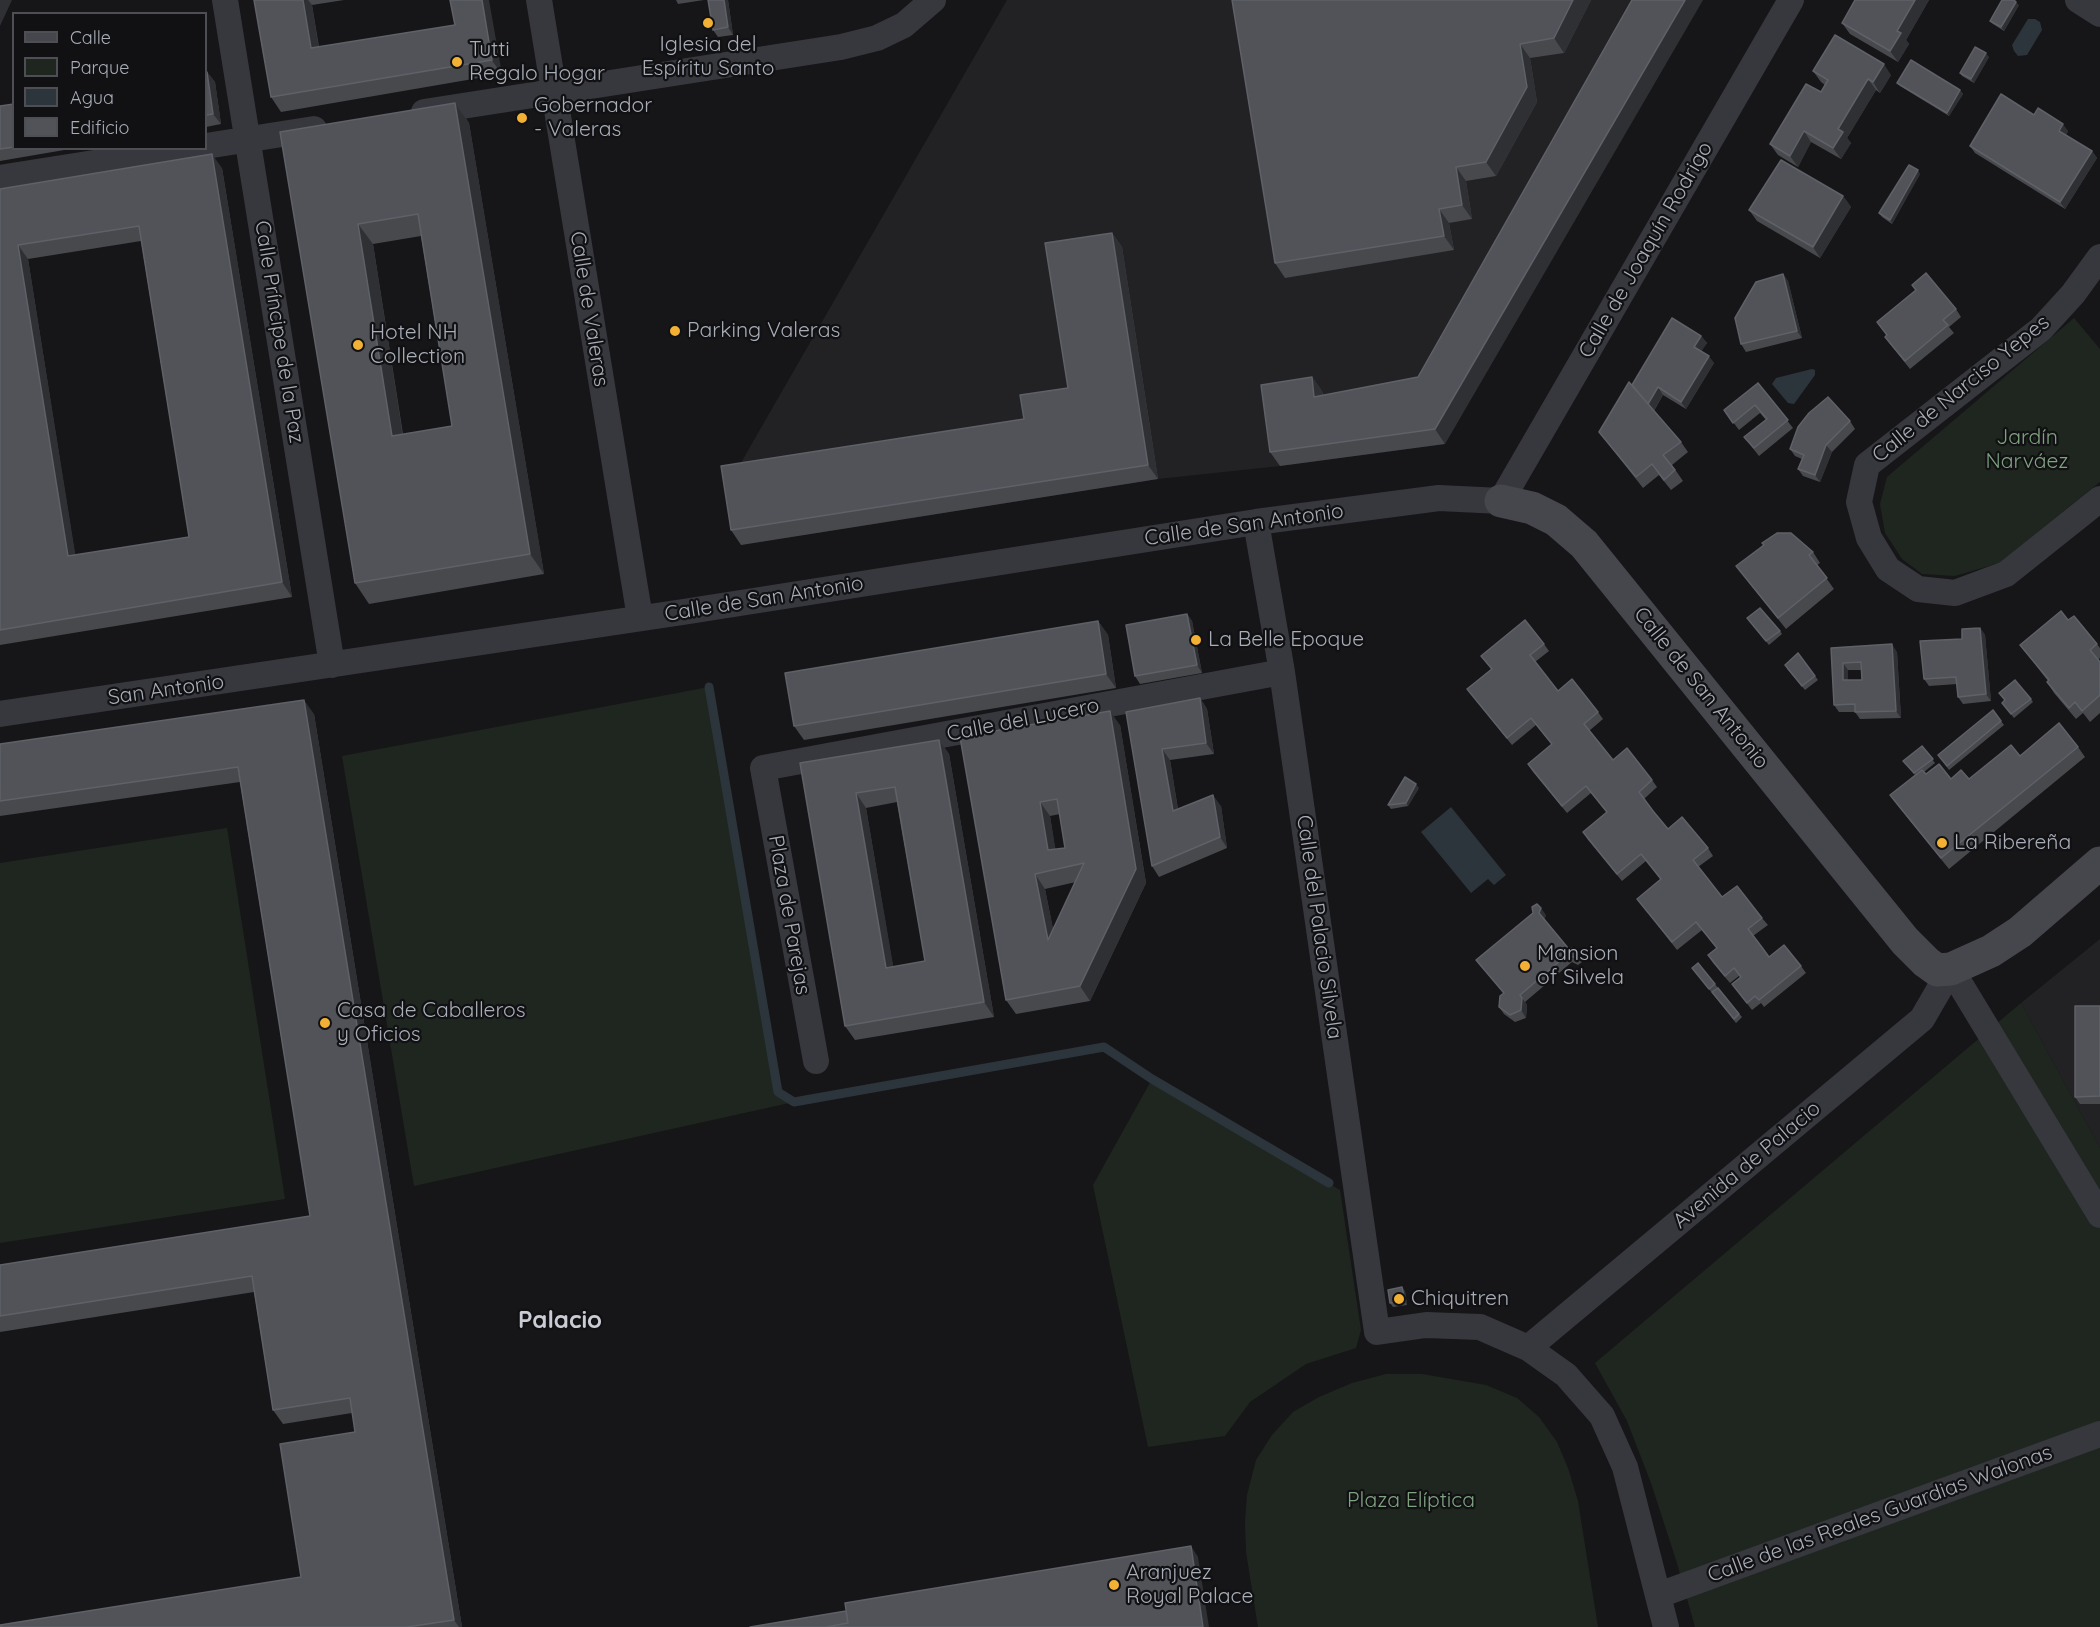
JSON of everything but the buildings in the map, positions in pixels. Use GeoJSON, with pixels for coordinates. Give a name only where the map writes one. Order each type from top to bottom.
{"type":"FeatureCollection","features":[{"type":"Feature","properties":{"kind":"street","name":"Calle Príncipe de la Paz"},"geometry":{"type":"LineString","coordinates":[[225,0],[332,665]]}},
{"type":"Feature","properties":{"kind":"street","name":"Calle de Valeras"},"geometry":{"type":"LineString","coordinates":[[539,0],[640,618]]}},
{"type":"Feature","properties":{"kind":"street"},"geometry":{"type":"LineString","coordinates":[[396,116],[841,47],[877,38],[904,25],[933,0]]}},
{"type":"Feature","properties":{"kind":"street","name":"Calle de Joaquín Rodrigo"},"geometry":{"type":"LineString","coordinates":[[1501,501],[1791,0]]}},
{"type":"Feature","properties":{"kind":"street"},"geometry":{"type":"LineString","coordinates":[[2078,0],[2100,14]]}},
{"type":"Feature","properties":{"kind":"street"},"geometry":{"type":"LineString","coordinates":[[207,146],[337,125]]}},
{"type":"Feature","properties":{"kind":"street"},"geometry":{"type":"LineString","coordinates":[[0,178],[176,150]]}},
{"type":"Feature","properties":{"kind":"street","name":"Calle de Narciso Yepes"},"geometry":{"type":"LineString","coordinates":[[2100,257],[2073,294],[2041,329],[1867,465],[1859,502],[1869,538],[1888,569],[1918,589],[1955,593],[2006,574],[2100,499]]}},
{"type":"Feature","properties":{"kind":"street","name":"Calle de San Antonio"},"geometry":{"type":"LineString","coordinates":[[332,665],[1256,522],[1439,498],[1501,501],[1532,508],[1556,520],[1584,544],[1905,941],[1937,970],[1952,969]]}},
{"type":"Feature","properties":{"kind":"street","name":"Calle del Palacio Silvela"},"geometry":{"type":"LineString","coordinates":[[1256,522],[1282,672],[1377,1332],[1426,1325],[1480,1327],[1528,1348]]}},
{"type":"Feature","properties":{"kind":"street","name":"San Antonio"},"geometry":{"type":"LineString","coordinates":[[0,714],[332,665]]}},
{"type":"Feature","properties":{"kind":"street","name":"Calle del Lucero"},"geometry":{"type":"LineString","coordinates":[[763,768],[1282,672]]}},
{"type":"Feature","properties":{"kind":"street","name":"Plaza de Parejas"},"geometry":{"type":"LineString","coordinates":[[763,768],[816,1061]]}},
{"type":"Feature","properties":{"kind":"street"},"geometry":{"type":"LineString","coordinates":[[2100,863],[2020,932],[1991,951],[1952,969],[2100,1215]]}},
{"type":"Feature","properties":{"kind":"street","name":"Avenida de Palacio"},"geometry":{"type":"LineString","coordinates":[[1528,1348],[1922,1019],[1952,969]]}},
{"type":"Feature","properties":{"kind":"street"},"geometry":{"type":"LineString","coordinates":[[1528,1348],[1566,1375],[1602,1416],[1625,1467],[1666,1627]]}},
{"type":"Feature","properties":{"kind":"street","name":"Calle de las Reales Guardias Walonas"},"geometry":{"type":"LineString","coordinates":[[1659,1595],[2100,1434]]}},
{"type":"Feature","properties":{"kind":"shaded area"},"geometry":{"type":"Polygon","coordinates":[[[1007,0],[1703,0],[1445,444],[1280,466],[1158,479],[741,545],[731,480],[1007,0]]]}},
{"type":"Feature","properties":{"kind":"shaded area"},"geometry":{"type":"Polygon","coordinates":[[[2100,939],[2100,1148],[2021,1003],[2100,939]]]}},
{"type":"Feature","properties":{"kind":"green space","name":"Jardín Narváez"},"geometry":{"type":"Polygon","coordinates":[[[2074,318],[2100,349],[2100,482],[1999,563],[1955,576],[1922,574],[1902,559],[1885,533],[1880,504],[1887,477],[2074,318]]]}},
{"type":"Feature","properties":{"kind":"green space"},"geometry":{"type":"Polygon","coordinates":[[[709,687],[778,1092],[794,1102],[414,1186],[342,756],[709,687]]]}},
{"type":"Feature","properties":{"kind":"green space"},"geometry":{"type":"Polygon","coordinates":[[[227,828],[285,1199],[0,1243],[0,863],[227,828]]]}},
{"type":"Feature","properties":{"kind":"green space"},"geometry":{"type":"Polygon","coordinates":[[[2021,1003],[2100,1148],[2100,1627],[1695,1627],[1651,1483],[1627,1421],[1595,1363],[2021,1003]]]}},
{"type":"Feature","properties":{"kind":"green space"},"geometry":{"type":"Polygon","coordinates":[[[1152,1079],[1340,1190],[1361,1330],[1356,1348],[1306,1364],[1250,1402],[1225,1436],[1148,1447],[1093,1185],[1152,1079]]]}},
{"type":"Feature","properties":{"kind":"green space","name":"Plaza Elíptica"},"geometry":{"type":"Polygon","coordinates":[[[1386,1374],[1422,1374],[1486,1385],[1517,1398],[1539,1417],[1557,1442],[1578,1501],[1598,1627],[1258,1627],[1246,1552],[1245,1522],[1247,1495],[1256,1460],[1272,1435],[1293,1412],[1319,1397],[1352,1383],[1386,1374]]]}},
{"type":"Feature","properties":{"kind":"water"},"geometry":{"type":"Polygon","coordinates":[[[2028,19],[2040,22],[2042,30],[2027,55],[2018,56],[2012,45],[2028,19]]]}},
{"type":"Feature","properties":{"kind":"water"},"geometry":{"type":"Polygon","coordinates":[[[1815,370],[1815,375],[1794,404],[1788,403],[1772,384],[1776,378],[1815,370]]]}},
{"type":"Feature","properties":{"kind":"water"},"geometry":{"type":"Polygon","coordinates":[[[1451,807],[1506,875],[1494,885],[1488,879],[1471,893],[1421,832],[1451,807]]]}},
{"type":"Feature","properties":{"kind":"waterway"},"geometry":{"type":"LineString","coordinates":[[709,687],[778,1092],[794,1102],[1104,1047],[1152,1079],[1329,1183]]}},
{"type":"Feature","properties":{"kind":"place","name":"Iglesia del Espíritu Santo"},"geometry":{"type":"Point","coordinates":[708,23]}},
{"type":"Feature","properties":{"kind":"place","name":"Tutti Regalo Hogar"},"geometry":{"type":"Point","coordinates":[457,62]}},
{"type":"Feature","properties":{"kind":"place","name":"Gobernador - Valeras"},"geometry":{"type":"Point","coordinates":[522,118]}},
{"type":"Feature","properties":{"kind":"place","name":"Parking Valeras"},"geometry":{"type":"Point","coordinates":[675,331]}},
{"type":"Feature","properties":{"kind":"place","name":"Hotel NH Collection"},"geometry":{"type":"Point","coordinates":[358,345]}},
{"type":"Feature","properties":{"kind":"place","name":"La Belle Epoque"},"geometry":{"type":"Point","coordinates":[1196,640]}},
{"type":"Feature","properties":{"kind":"place","name":"La Ribereña"},"geometry":{"type":"Point","coordinates":[1942,843]}},
{"type":"Feature","properties":{"kind":"place","name":"Mansion of Silvela"},"geometry":{"type":"Point","coordinates":[1525,966]}},
{"type":"Feature","properties":{"kind":"place","name":"Casa de Caballeros y Oficios"},"geometry":{"type":"Point","coordinates":[325,1023]}},
{"type":"Feature","properties":{"kind":"place","name":"Chiquitren"},"geometry":{"type":"Point","coordinates":[1399,1299]}},
{"type":"Feature","properties":{"kind":"place","name":"Aranjuez Royal Palace"},"geometry":{"type":"Point","coordinates":[1114,1585]}},
{"type":"Feature","properties":{"kind":"district","name":"Palacio"},"geometry":{"type":"Point","coordinates":[560,1321]}}]}
